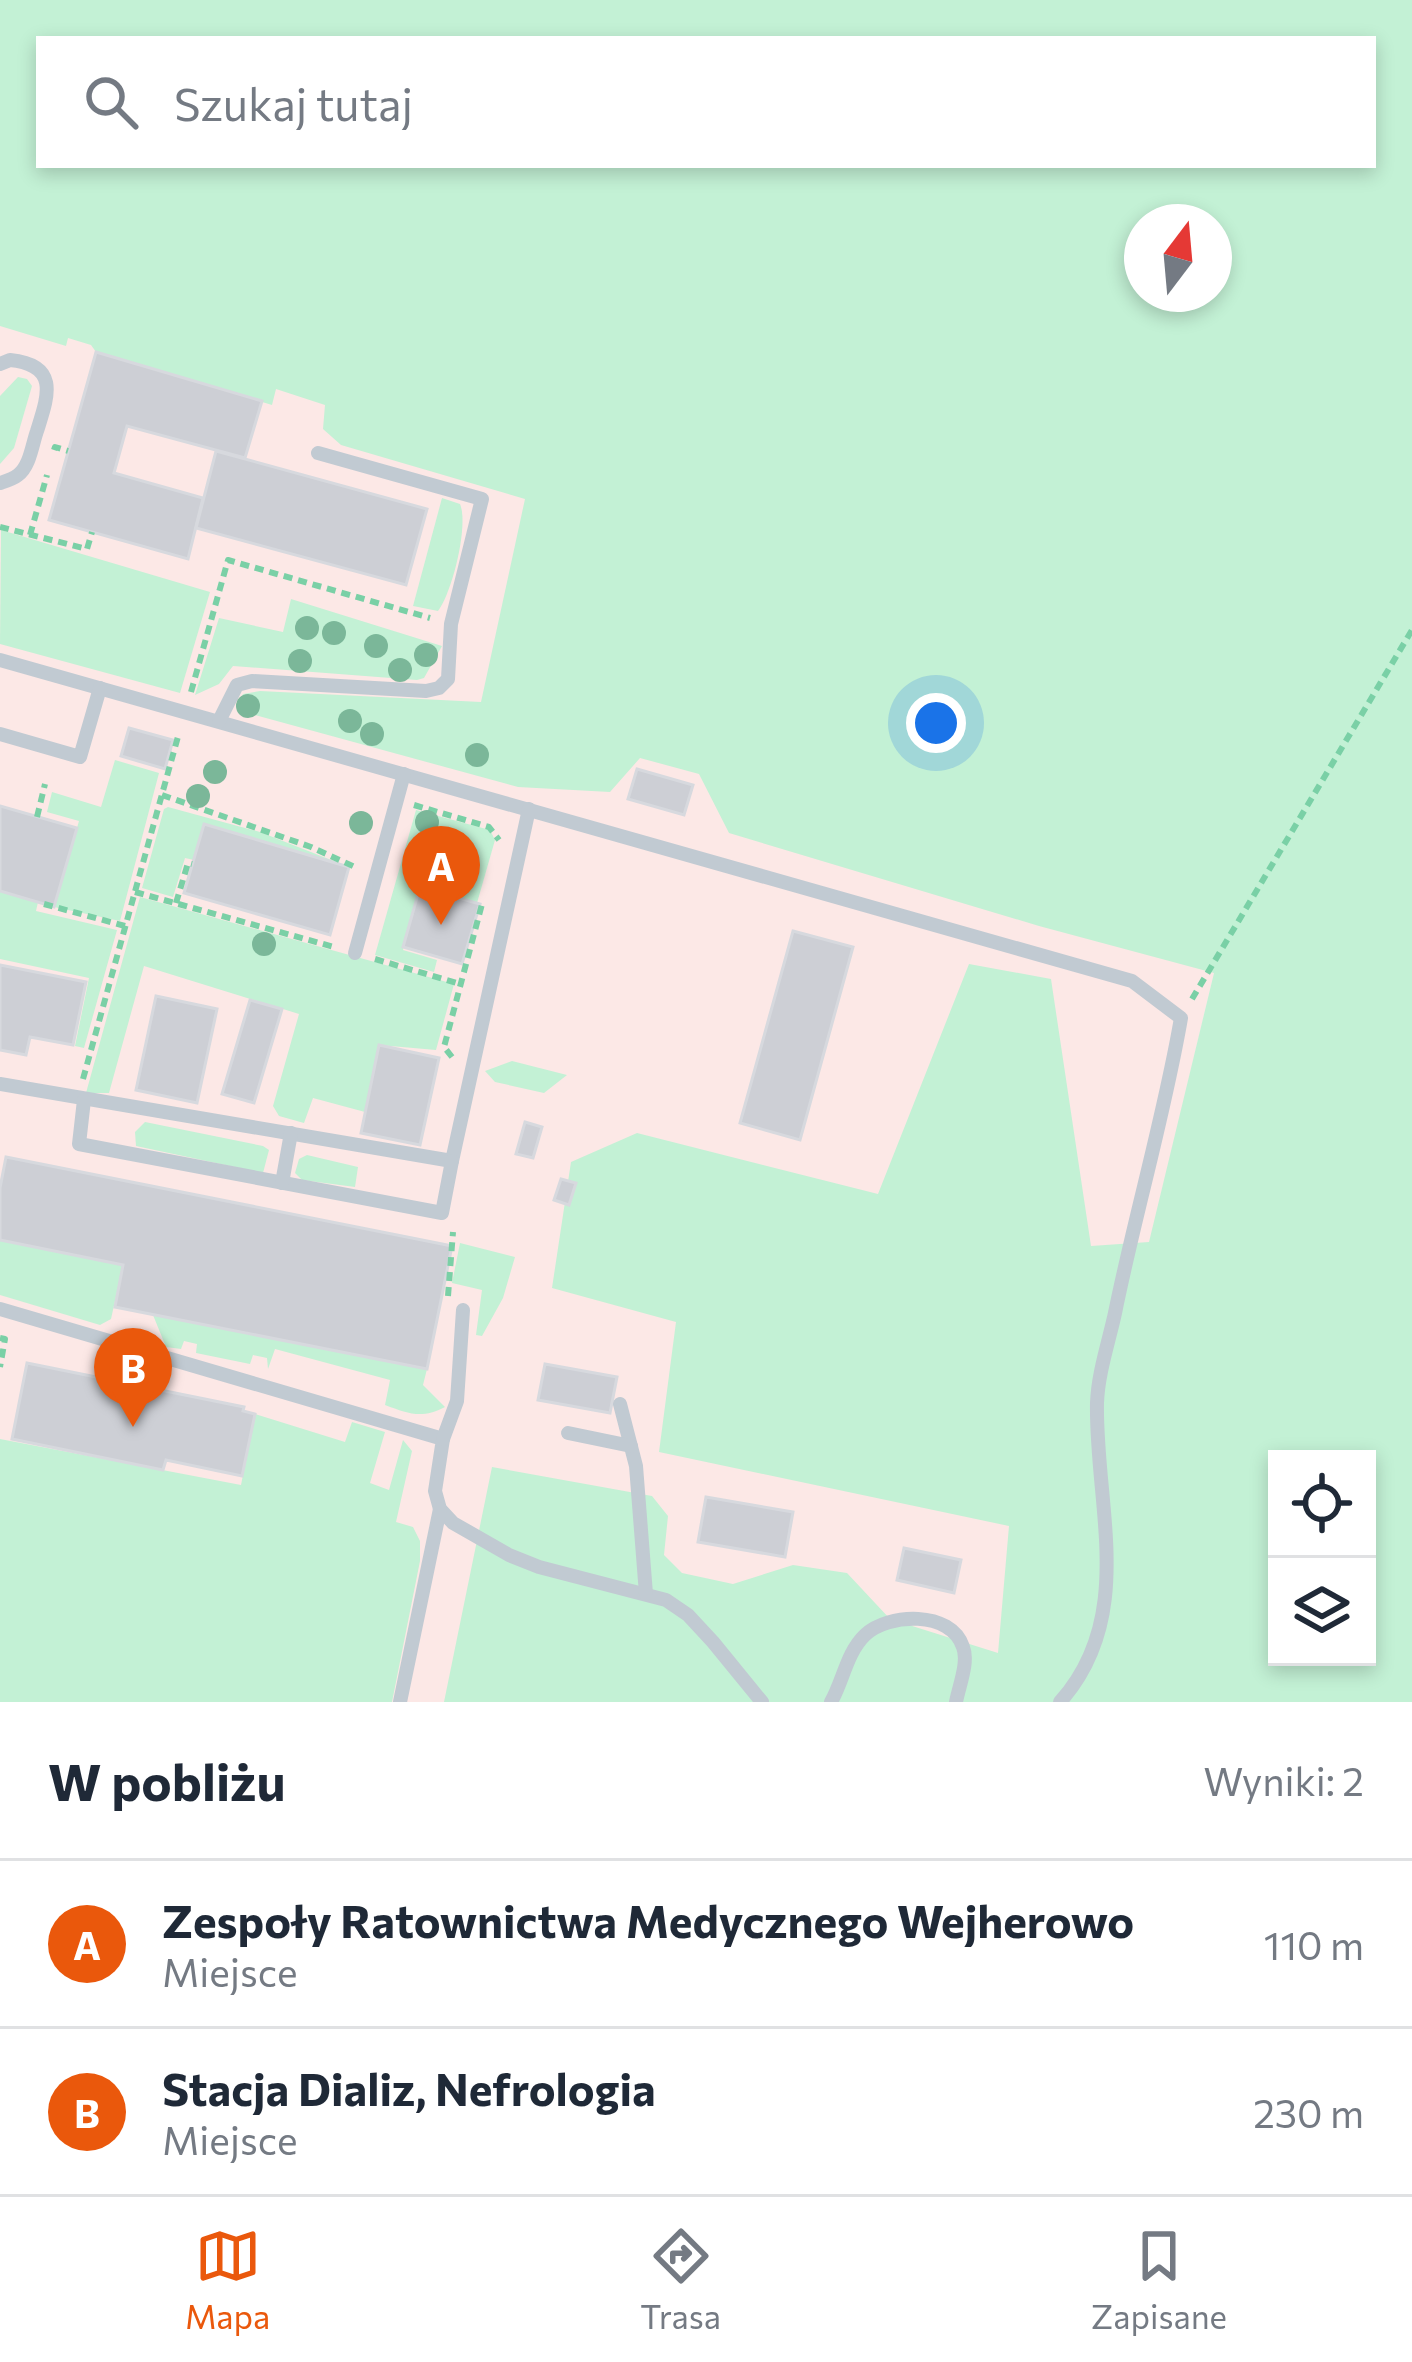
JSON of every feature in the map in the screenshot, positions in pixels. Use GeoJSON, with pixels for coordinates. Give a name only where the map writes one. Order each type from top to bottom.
{"type":"FeatureCollection","features":[{"type":"Feature","properties":{"kind":"lane"},"geometry":{"type":"LineString","coordinates":[[0,364],[23,361],[39,368],[46,379],[47,397],[26,466],[16,478],[0,483]]}},
{"type":"Feature","properties":{"kind":"lane"},"geometry":{"type":"LineString","coordinates":[[219,722],[237,685],[252,681],[426,691],[440,688],[448,679],[451,624],[482,499],[318,453]]}},
{"type":"Feature","properties":{"kind":"lane"},"geometry":{"type":"LineString","coordinates":[[0,660],[1132,980],[1181,1018],[1168,1094],[1131,1230],[1097,1400],[1109,1562],[1102,1630],[1074,1686],[1060,1702]]}},
{"type":"Feature","properties":{"kind":"lane"},"geometry":{"type":"LineString","coordinates":[[0,734],[80,757],[100,688]]}},
{"type":"Feature","properties":{"kind":"lane"},"geometry":{"type":"LineString","coordinates":[[355,953],[404,774]]}},
{"type":"Feature","properties":{"kind":"lane"},"geometry":{"type":"LineString","coordinates":[[84,1100],[79,1144],[442,1213],[530,809]]}},
{"type":"Feature","properties":{"kind":"lane"},"geometry":{"type":"LineString","coordinates":[[0,1084],[452,1161]]}},
{"type":"Feature","properties":{"kind":"lane"},"geometry":{"type":"LineString","coordinates":[[282,1183],[291,1133]]}},
{"type":"Feature","properties":{"kind":"lane"},"geometry":{"type":"LineString","coordinates":[[0,1309],[443,1438]]}},
{"type":"Feature","properties":{"kind":"lane"},"geometry":{"type":"LineString","coordinates":[[400,1702],[440,1509],[435,1491],[443,1438],[457,1401],[464,1310]]}},
{"type":"Feature","properties":{"kind":"lane"},"geometry":{"type":"LineString","coordinates":[[620,1404],[636,1466],[646,1594]]}},
{"type":"Feature","properties":{"kind":"lane"},"geometry":{"type":"LineString","coordinates":[[568,1433],[631,1446]]}},
{"type":"Feature","properties":{"kind":"lane"},"geometry":{"type":"LineString","coordinates":[[440,1509],[453,1523],[524,1562],[666,1600],[688,1616],[762,1702]]}},
{"type":"Feature","properties":{"kind":"lane"},"geometry":{"type":"LineString","coordinates":[[831,1702],[862,1637],[898,1617],[933,1622],[958,1638],[965,1649],[956,1702]]}},
{"type":"Feature","properties":{"kind":"path"},"geometry":{"type":"LineString","coordinates":[[31,535],[55,447],[68,451]]}},
{"type":"Feature","properties":{"kind":"path"},"geometry":{"type":"LineString","coordinates":[[0,527],[87,549],[92,532]]}},
{"type":"Feature","properties":{"kind":"path"},"geometry":{"type":"LineString","coordinates":[[84,1100],[81,1087],[228,560],[451,624]]}},
{"type":"Feature","properties":{"kind":"path"},"geometry":{"type":"LineString","coordinates":[[1181,1018],[1412,630]]}},
{"type":"Feature","properties":{"kind":"path"},"geometry":{"type":"LineString","coordinates":[[37,817],[46,784]]}},
{"type":"Feature","properties":{"kind":"path"},"geometry":{"type":"LineString","coordinates":[[162,795],[363,870]]}},
{"type":"Feature","properties":{"kind":"path"},"geometry":{"type":"LineString","coordinates":[[397,800],[489,827],[500,842]]}},
{"type":"Feature","properties":{"kind":"path"},"geometry":{"type":"LineString","coordinates":[[176,903],[188,863],[192,864]]}},
{"type":"Feature","properties":{"kind":"path"},"geometry":{"type":"LineString","coordinates":[[135,892],[460,984]]}},
{"type":"Feature","properties":{"kind":"path"},"geometry":{"type":"LineString","coordinates":[[470,1082],[444,1047],[483,903]]}},
{"type":"Feature","properties":{"kind":"path"},"geometry":{"type":"LineString","coordinates":[[44,904],[125,926]]}},
{"type":"Feature","properties":{"kind":"path"},"geometry":{"type":"LineString","coordinates":[[449,1284],[456,1236]]}},
{"type":"Feature","properties":{"kind":"path"},"geometry":{"type":"LineString","coordinates":[[0,1338],[5,1339],[0,1367]]}},
{"type":"Feature","properties":{"kind":"shaded area"},"geometry":{"type":"Polygon","coordinates":[[[0,83],[36,159],[36,168],[244,168],[1214,973],[1150,1242],[1081,1702],[0,1702],[0,83]]]}},
{"type":"Feature","properties":{"kind":"green space"},"geometry":{"type":"Polygon","coordinates":[[[0,0],[1412,0],[1412,1702],[444,1702],[492,1467],[652,1496],[668,1516],[664,1555],[682,1573],[733,1584],[793,1565],[847,1573],[890,1619],[998,1653],[1009,1526],[659,1452],[676,1322],[552,1288],[571,1162],[637,1133],[878,1194],[969,964],[1051,979],[1091,1246],[1149,1242],[1214,973],[729,833],[699,774],[640,758],[610,792],[518,787],[244,712],[239,703],[243,694],[260,691],[481,702],[525,499],[341,445],[323,429],[325,405],[276,389],[272,405],[96,352],[91,345],[68,338],[66,346],[0,326],[0,0]]]}},
{"type":"Feature","properties":{"kind":"green space"},"geometry":{"type":"Polygon","coordinates":[[[18,377],[32,386],[14,448],[0,464],[0,396],[18,377]]]}},
{"type":"Feature","properties":{"kind":"green space"},"geometry":{"type":"Polygon","coordinates":[[[442,498],[460,504],[462,527],[453,575],[438,611],[413,606],[442,498]]]}},
{"type":"Feature","properties":{"kind":"green space"},"geometry":{"type":"Polygon","coordinates":[[[1,530],[210,592],[180,693],[0,644],[1,530]]]}},
{"type":"Feature","properties":{"kind":"green space"},"geometry":{"type":"Polygon","coordinates":[[[291,599],[442,646],[424,678],[417,680],[233,666],[219,684],[195,695],[219,618],[283,632],[291,599]]]}},
{"type":"Feature","properties":{"kind":"green space"},"geometry":{"type":"Polygon","coordinates":[[[115,760],[159,773],[120,921],[54,907],[79,821],[47,812],[52,792],[101,807],[115,760]]]}},
{"type":"Feature","properties":{"kind":"green space"},"geometry":{"type":"Polygon","coordinates":[[[168,807],[260,832],[349,867],[204,824],[194,860],[185,858],[173,897],[142,888],[168,807]]]}},
{"type":"Feature","properties":{"kind":"green space"},"geometry":{"type":"Polygon","coordinates":[[[416,810],[490,830],[495,840],[477,903],[420,888],[403,950],[437,960],[434,972],[375,955],[416,810]]]}},
{"type":"Feature","properties":{"kind":"green space"},"geometry":{"type":"Polygon","coordinates":[[[0,891],[38,902],[36,911],[117,930],[84,1048],[75,1046],[89,978],[0,959],[0,891]]]}},
{"type":"Feature","properties":{"kind":"green space"},"geometry":{"type":"Polygon","coordinates":[[[140,897],[454,984],[436,1050],[379,1045],[365,1112],[313,1098],[304,1123],[279,1116],[273,1106],[299,1014],[144,966],[109,1093],[86,1093],[140,897]]]}},
{"type":"Feature","properties":{"kind":"green space"},"geometry":{"type":"Polygon","coordinates":[[[512,1061],[567,1075],[544,1093],[495,1082],[485,1071],[512,1061]]]}},
{"type":"Feature","properties":{"kind":"green space"},"geometry":{"type":"Polygon","coordinates":[[[145,1122],[263,1146],[269,1150],[263,1173],[136,1146],[135,1132],[145,1122]]]}},
{"type":"Feature","properties":{"kind":"green space"},"geometry":{"type":"Polygon","coordinates":[[[307,1155],[358,1167],[355,1187],[302,1180],[295,1173],[299,1159],[307,1155]]]}},
{"type":"Feature","properties":{"kind":"green space"},"geometry":{"type":"Polygon","coordinates":[[[0,1240],[123,1265],[111,1319],[100,1325],[0,1295],[0,1240]]]}},
{"type":"Feature","properties":{"kind":"green space"},"geometry":{"type":"Polygon","coordinates":[[[460,1243],[515,1257],[503,1298],[482,1336],[476,1335],[482,1290],[452,1283],[460,1243]]]}},
{"type":"Feature","properties":{"kind":"green space"},"geometry":{"type":"Polygon","coordinates":[[[153,1315],[427,1369],[423,1385],[445,1407],[408,1413],[385,1405],[390,1380],[275,1349],[268,1369],[267,1358],[253,1355],[250,1364],[196,1353],[197,1344],[184,1341],[181,1349],[166,1347],[153,1315]]]}},
{"type":"Feature","properties":{"kind":"green space"},"geometry":{"type":"Polygon","coordinates":[[[255,1414],[345,1442],[352,1422],[385,1432],[370,1483],[389,1490],[403,1440],[412,1451],[396,1522],[413,1527],[420,1541],[420,1561],[392,1702],[0,1702],[0,1439],[241,1485],[255,1414]]]}},
{"type":"Feature","properties":{"kind":"building"},"geometry":{"type":"Polygon","coordinates":[[[96,352],[262,401],[245,458],[127,426],[114,473],[203,498],[188,559],[49,520],[96,352]]]}},
{"type":"Feature","properties":{"kind":"building"},"geometry":{"type":"Polygon","coordinates":[[[216,451],[427,509],[406,585],[196,528],[216,451]]]}},
{"type":"Feature","properties":{"kind":"building"},"geometry":{"type":"Polygon","coordinates":[[[129,728],[173,740],[165,769],[121,756],[129,728]]]}},
{"type":"Feature","properties":{"kind":"building"},"geometry":{"type":"Polygon","coordinates":[[[637,769],[693,785],[684,815],[628,799],[637,769]]]}},
{"type":"Feature","properties":{"kind":"building"},"geometry":{"type":"Polygon","coordinates":[[[0,806],[77,828],[54,907],[0,891],[0,806]]]}},
{"type":"Feature","properties":{"kind":"building"},"geometry":{"type":"Polygon","coordinates":[[[204,824],[349,867],[330,935],[184,893],[204,824]]]}},
{"type":"Feature","properties":{"kind":"building"},"geometry":{"type":"Polygon","coordinates":[[[420,887],[480,904],[462,964],[403,947],[420,887]]]}},
{"type":"Feature","properties":{"kind":"building"},"geometry":{"type":"Polygon","coordinates":[[[793,931],[853,947],[800,1140],[740,1123],[793,931]]]}},
{"type":"Feature","properties":{"kind":"building"},"geometry":{"type":"Polygon","coordinates":[[[0,965],[86,982],[73,1045],[30,1037],[26,1055],[0,1050],[0,965]]]}},
{"type":"Feature","properties":{"kind":"building"},"geometry":{"type":"Polygon","coordinates":[[[156,996],[217,1009],[197,1103],[136,1090],[156,996]]]}},
{"type":"Feature","properties":{"kind":"building"},"geometry":{"type":"Polygon","coordinates":[[[250,1000],[282,1009],[254,1103],[222,1094],[250,1000]]]}},
{"type":"Feature","properties":{"kind":"building"},"geometry":{"type":"Polygon","coordinates":[[[379,1045],[439,1058],[420,1145],[361,1133],[379,1045]]]}},
{"type":"Feature","properties":{"kind":"building"},"geometry":{"type":"Polygon","coordinates":[[[525,1122],[542,1127],[533,1158],[516,1154],[525,1122]]]}},
{"type":"Feature","properties":{"kind":"building"},"geometry":{"type":"Polygon","coordinates":[[[6,1157],[452,1246],[427,1369],[115,1307],[123,1265],[0,1240],[0,1188],[6,1157]]]}},
{"type":"Feature","properties":{"kind":"building"},"geometry":{"type":"Polygon","coordinates":[[[561,1179],[576,1183],[569,1205],[554,1200],[561,1179]]]}},
{"type":"Feature","properties":{"kind":"building"},"geometry":{"type":"Polygon","coordinates":[[[27,1363],[244,1407],[243,1411],[255,1414],[242,1476],[166,1460],[163,1470],[12,1439],[27,1363]]]}},
{"type":"Feature","properties":{"kind":"building"},"geometry":{"type":"Polygon","coordinates":[[[545,1364],[617,1377],[610,1413],[538,1400],[545,1364]]]}},
{"type":"Feature","properties":{"kind":"building"},"geometry":{"type":"Polygon","coordinates":[[[706,1497],[793,1512],[785,1557],[698,1542],[706,1497]]]}},
{"type":"Feature","properties":{"kind":"building"},"geometry":{"type":"Polygon","coordinates":[[[904,1548],[961,1560],[954,1593],[897,1580],[904,1548]]]}},
{"type":"Feature","properties":{"kind":"place","name":"Zespoły Ratownictwa Medycznego Wejherowo"},"geometry":{"type":"Point","coordinates":[441,925]}},
{"type":"Feature","properties":{"kind":"place","name":"Stacja Dializ, Nefrologia"},"geometry":{"type":"Point","coordinates":[133,1427]}}]}
